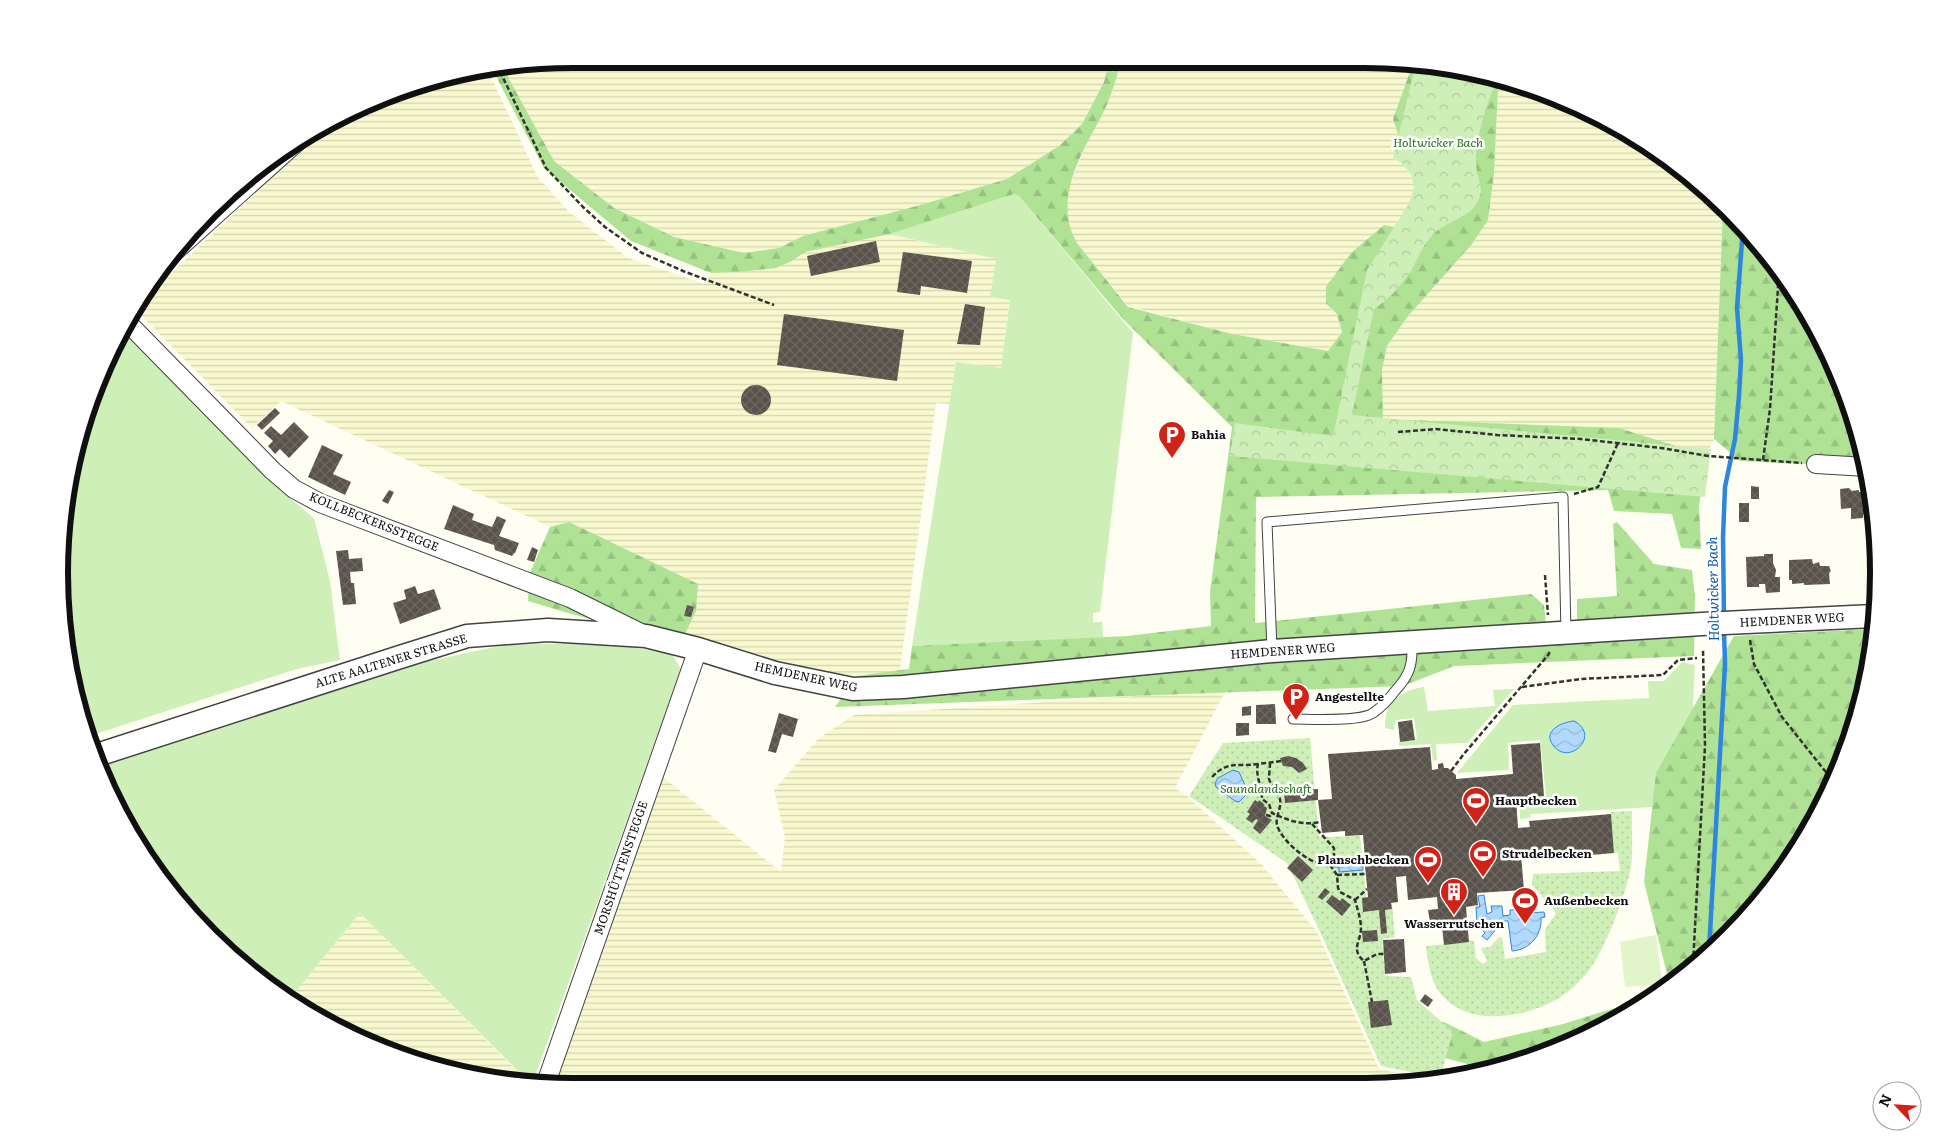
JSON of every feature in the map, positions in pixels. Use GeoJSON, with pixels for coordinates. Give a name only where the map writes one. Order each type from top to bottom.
{"type":"FeatureCollection","features":[{"type":"Feature","properties":{"kind":"street"},"geometry":{"type":"LineString","coordinates":[[232,201],[251,183]]}},
{"type":"Feature","properties":{"kind":"street","name":"KOLLBECKERSSTEGGE"},"geometry":{"type":"LineString","coordinates":[[132,327],[273,471],[294,489],[320,502],[570,598],[646,636]]}},
{"type":"Feature","properties":{"kind":"street"},"geometry":{"type":"LineString","coordinates":[[1816,464],[1858,467]]}},
{"type":"Feature","properties":{"kind":"street","name":"HEMDENER WEG"},"geometry":{"type":"LineString","coordinates":[[698,649],[775,673],[853,689],[903,687],[1272,651],[1702,624],[1867,616]]}},
{"type":"Feature","properties":{"kind":"street","name":"ALTE AALTENER STRASSE"},"geometry":{"type":"LineString","coordinates":[[101,754],[467,636],[548,630],[646,636],[698,649]]}},
{"type":"Feature","properties":{"kind":"street","name":"MORSHÜTTENSTEGGE"},"geometry":{"type":"LineString","coordinates":[[548,1077],[698,649]]}},
{"type":"Feature","properties":{"kind":"lane"},"geometry":{"type":"LineString","coordinates":[[1272,651],[1267,522],[1563,497],[1558,634]]}},
{"type":"Feature","properties":{"kind":"lane"},"geometry":{"type":"LineString","coordinates":[[1293,719],[1357,718],[1372,714],[1400,685],[1410,670],[1413,658],[1412,642]]}},
{"type":"Feature","properties":{"kind":"path"},"geometry":{"type":"LineString","coordinates":[[501,73],[546,168],[605,227],[642,253],[683,271],[774,305]]}},
{"type":"Feature","properties":{"kind":"path"},"geometry":{"type":"LineString","coordinates":[[1764,460],[1770,409],[1778,284]]}},
{"type":"Feature","properties":{"kind":"path"},"geometry":{"type":"LineString","coordinates":[[1398,432],[1436,429],[1497,435],[1581,438],[1708,456],[1816,464]]}},
{"type":"Feature","properties":{"kind":"path"},"geometry":{"type":"LineString","coordinates":[[1563,497],[1598,487],[1618,443]]}},
{"type":"Feature","properties":{"kind":"path"},"geometry":{"type":"LineString","coordinates":[[1451,771],[1549,654],[1558,634],[1545,574]]}},
{"type":"Feature","properties":{"kind":"path"},"geometry":{"type":"LineString","coordinates":[[1746,623],[1754,664],[1782,717],[1827,774]]}},
{"type":"Feature","properties":{"kind":"path"},"geometry":{"type":"LineString","coordinates":[[1693,956],[1705,746],[1703,649]]}},
{"type":"Feature","properties":{"kind":"path"},"geometry":{"type":"LineString","coordinates":[[1521,687],[1581,680],[1663,675],[1678,660],[1697,658]]}},
{"type":"Feature","properties":{"kind":"path"},"geometry":{"type":"LineString","coordinates":[[1212,777],[1223,767],[1238,763],[1249,765],[1281,761]]}},
{"type":"Feature","properties":{"kind":"path"},"geometry":{"type":"LineString","coordinates":[[1270,763],[1270,780],[1280,798],[1277,824],[1283,836],[1306,857],[1323,865],[1330,865]]}},
{"type":"Feature","properties":{"kind":"path"},"geometry":{"type":"LineString","coordinates":[[1258,764],[1256,771],[1261,786],[1262,799],[1269,804],[1272,812],[1301,823],[1312,824],[1320,822]]}},
{"type":"Feature","properties":{"kind":"path"},"geometry":{"type":"LineString","coordinates":[[1266,815],[1270,816],[1272,812]]}},
{"type":"Feature","properties":{"kind":"path"},"geometry":{"type":"LineString","coordinates":[[1312,824],[1334,848],[1334,859],[1330,865]]}},
{"type":"Feature","properties":{"kind":"path"},"geometry":{"type":"LineString","coordinates":[[1330,865],[1337,875],[1340,892],[1355,900],[1361,928],[1356,947],[1358,956],[1364,960],[1372,1002]]}},
{"type":"Feature","properties":{"kind":"path"},"geometry":{"type":"LineString","coordinates":[[1337,875],[1366,874]]}},
{"type":"Feature","properties":{"kind":"path"},"geometry":{"type":"LineString","coordinates":[[1355,900],[1367,889]]}},
{"type":"Feature","properties":{"kind":"path"},"geometry":{"type":"LineString","coordinates":[[1364,960],[1377,954],[1384,954]]}},
{"type":"Feature","properties":{"kind":"green space"},"geometry":{"type":"Polygon","coordinates":[[[573,68],[1107,68],[1104,82],[1082,124],[1059,146],[1007,179],[924,204],[803,236],[779,248],[744,253],[674,237],[614,208],[554,161],[507,72],[573,68]]]}},
{"type":"Feature","properties":{"kind":"green space"},"geometry":{"type":"Polygon","coordinates":[[[1107,68],[1119,68],[1108,103],[1080,157],[1069,191],[1068,208],[1070,226],[1077,243],[1128,307],[1232,334],[1328,351],[1342,332],[1337,314],[1326,303],[1326,287],[1351,253],[1384,225],[1398,228],[1430,196],[1409,166],[1393,119],[1410,70],[1463,77],[1498,86],[1494,174],[1488,220],[1472,244],[1408,316],[1387,346],[1382,370],[1383,419],[1619,428],[1707,456],[1699,505],[1701,549],[1681,548],[1672,514],[1614,511],[1608,490],[1256,497],[1255,623],[1531,594],[1544,605],[1546,625],[1577,623],[1577,599],[1617,596],[1613,524],[1617,522],[1654,564],[1692,570],[1695,597],[1694,656],[1454,666],[1403,686],[835,707],[857,676],[909,669],[912,646],[1127,636],[1211,626],[1210,592],[1232,427],[1122,318],[1019,196],[1014,194],[890,234],[805,252],[792,261],[776,268],[711,273],[631,241],[544,168],[495,74],[507,72],[554,161],[614,208],[674,237],[744,253],[779,248],[803,236],[924,204],[1007,179],[1059,146],[1082,124],[1104,82],[1107,68]]]}},
{"type":"Feature","properties":{"kind":"green space"},"geometry":{"type":"Polygon","coordinates":[[[1119,68],[1364,68],[1410,70],[1393,119],[1430,196],[1326,303],[1337,314],[1342,332],[1328,351],[1232,334],[1128,306],[1077,243],[1071,233],[1067,209],[1069,187],[1090,136],[1112,92],[1119,68]]]}},
{"type":"Feature","properties":{"kind":"green space","name":"Holtwicker Bach"},"geometry":{"type":"Polygon","coordinates":[[[1414,71],[1463,77],[1495,85],[1489,99],[1477,143],[1476,167],[1481,191],[1479,200],[1467,213],[1443,227],[1430,238],[1403,282],[1390,297],[1374,309],[1352,415],[1711,449],[1705,497],[1230,456],[1235,423],[1333,436],[1367,270],[1408,205],[1414,189],[1412,176],[1402,163],[1393,158],[1414,71]]]}},
{"type":"Feature","properties":{"kind":"green space"},"geometry":{"type":"Polygon","coordinates":[[[490,75],[537,176],[568,211],[628,258],[705,284],[711,273],[739,272],[792,261],[805,252],[890,234],[996,259],[990,297],[1010,300],[1001,369],[956,362],[950,404],[936,403],[899,677],[858,682],[683,639],[569,522],[550,527],[281,401],[252,428],[139,313],[157,287],[320,135],[380,106],[442,85],[490,75]]]}},
{"type":"Feature","properties":{"kind":"green space"},"geometry":{"type":"Polygon","coordinates":[[[1498,86],[1526,94],[1557,106],[1617,135],[1672,172],[1723,218],[1714,439],[1707,456],[1383,419],[1382,370],[1387,346],[1408,316],[1488,220],[1494,174],[1498,86]]]}},
{"type":"Feature","properties":{"kind":"green space"},"geometry":{"type":"Polygon","coordinates":[[[1014,194],[1019,196],[1133,333],[1100,612],[1093,613],[1093,622],[1102,622],[1103,638],[912,646],[956,362],[1001,368],[1010,300],[990,297],[996,259],[890,234],[1014,194]]]}},
{"type":"Feature","properties":{"kind":"green space"},"geometry":{"type":"Polygon","coordinates":[[[1723,218],[1765,265],[1802,320],[1831,380],[1843,411],[1858,467],[1740,461],[1714,439],[1723,218]]]}},
{"type":"Feature","properties":{"kind":"green space"},"geometry":{"type":"Polygon","coordinates":[[[127,336],[274,485],[314,518],[330,581],[340,660],[297,669],[94,734],[77,672],[72,639],[68,573],[69,540],[77,474],[85,442],[106,380],[127,336]]]}},
{"type":"Feature","properties":{"kind":"green space"},"geometry":{"type":"Polygon","coordinates":[[[569,522],[698,584],[696,611],[682,640],[605,623],[528,601],[529,575],[550,527],[569,522]]]}},
{"type":"Feature","properties":{"kind":"green space"},"geometry":{"type":"Polygon","coordinates":[[[1866,629],[1860,672],[1843,735],[1831,766],[1802,826],[1765,881],[1744,906],[1697,953],[1668,977],[1644,882],[1656,773],[1734,636],[1866,629]]]}},
{"type":"Feature","properties":{"kind":"green space"},"geometry":{"type":"Polygon","coordinates":[[[602,642],[672,654],[681,669],[535,1077],[522,1075],[360,913],[294,994],[265,974],[216,930],[172,881],[135,826],[106,765],[192,737],[228,723],[415,664],[504,645],[602,642]]]}},
{"type":"Feature","properties":{"kind":"green space"},"geometry":{"type":"Polygon","coordinates":[[[1682,662],[1695,665],[1688,805],[1531,814],[1530,818],[1520,819],[1519,798],[1546,796],[1540,740],[1508,743],[1509,770],[1457,773],[1513,705],[1649,698],[1648,681],[1664,681],[1682,662]]]}},
{"type":"Feature","properties":{"kind":"green space"},"geometry":{"type":"Polygon","coordinates":[[[1424,687],[1428,711],[1495,706],[1493,690],[1514,689],[1467,743],[1436,744],[1437,760],[1433,761],[1431,744],[1399,746],[1399,742],[1417,739],[1414,718],[1396,720],[1394,730],[1385,728],[1386,713],[1393,701],[1408,691],[1424,687]]]}},
{"type":"Feature","properties":{"kind":"green space"},"geometry":{"type":"Polygon","coordinates":[[[1226,690],[1175,788],[1187,796],[1261,864],[1317,932],[1379,1069],[1410,1076],[1364,1078],[557,1078],[663,777],[781,872],[785,837],[774,790],[819,738],[854,715],[1226,690]]]}},
{"type":"Feature","properties":{"kind":"green space","name":"Saunalandschaft"},"geometry":{"type":"Polygon","coordinates":[[[1310,738],[1319,837],[1360,836],[1367,904],[1392,904],[1395,937],[1382,939],[1385,976],[1411,977],[1417,1000],[1453,1032],[1442,1072],[1423,1075],[1381,1066],[1287,863],[1189,796],[1223,743],[1310,738]]]}},
{"type":"Feature","properties":{"kind":"green space"},"geometry":{"type":"Polygon","coordinates":[[[1632,811],[1631,865],[1623,896],[1613,925],[1600,952],[1587,973],[1575,986],[1548,1004],[1533,1010],[1499,1016],[1482,1016],[1466,1012],[1452,1004],[1440,993],[1432,977],[1426,946],[1469,942],[1469,939],[1474,942],[1476,958],[1483,964],[1487,961],[1481,948],[1490,947],[1498,938],[1502,937],[1505,959],[1546,952],[1545,930],[1556,913],[1532,885],[1533,874],[1620,871],[1618,853],[1614,853],[1611,812],[1632,811]]]}},
{"type":"Feature","properties":{"kind":"green space"},"geometry":{"type":"Polygon","coordinates":[[[360,913],[521,1075],[474,1069],[411,1052],[349,1026],[320,1011],[294,994],[360,913]]]}},
{"type":"Feature","properties":{"kind":"green space"},"geometry":{"type":"Polygon","coordinates":[[[1656,935],[1662,981],[1657,984],[1625,987],[1620,942],[1656,935]]]}},
{"type":"Feature","properties":{"kind":"green space"},"geometry":{"type":"Polygon","coordinates":[[[1628,1004],[1588,1026],[1557,1040],[1526,1052],[1475,1066],[1426,1053],[1399,1025],[1444,1022],[1484,1042],[1563,1024],[1628,1004]]]}},
{"type":"Feature","properties":{"kind":"water"},"geometry":{"type":"Polygon","coordinates":[[[1574,721],[1582,727],[1585,734],[1584,741],[1574,751],[1567,753],[1559,751],[1550,740],[1550,735],[1559,725],[1574,721]]]}},
{"type":"Feature","properties":{"kind":"water"},"geometry":{"type":"Polygon","coordinates":[[[1233,770],[1239,772],[1244,783],[1246,795],[1239,802],[1216,787],[1215,783],[1218,778],[1233,770]]]}},
{"type":"Feature","properties":{"kind":"water"},"geometry":{"type":"Polygon","coordinates":[[[1362,856],[1363,870],[1339,872],[1339,867],[1334,867],[1334,863],[1339,863],[1338,857],[1362,856]]]}},
{"type":"Feature","properties":{"kind":"water","name":"Außenbecken"},"geometry":{"type":"Polygon","coordinates":[[[1484,895],[1487,914],[1492,912],[1491,906],[1502,906],[1503,916],[1510,915],[1510,910],[1526,909],[1527,913],[1544,912],[1545,917],[1541,918],[1541,925],[1537,936],[1529,945],[1512,951],[1508,921],[1503,921],[1487,940],[1482,936],[1485,933],[1477,922],[1476,907],[1480,907],[1478,896],[1484,895]]]}},
{"type":"Feature","properties":{"kind":"building"},"geometry":{"type":"Polygon","coordinates":[[[876,241],[880,262],[811,276],[807,256],[876,241]]]}},
{"type":"Feature","properties":{"kind":"building"},"geometry":{"type":"Polygon","coordinates":[[[903,252],[972,261],[967,293],[921,286],[920,295],[897,292],[903,252]]]}},
{"type":"Feature","properties":{"kind":"building"},"geometry":{"type":"Polygon","coordinates":[[[965,304],[985,307],[980,345],[957,344],[965,304]]]}},
{"type":"Feature","properties":{"kind":"building"},"geometry":{"type":"Polygon","coordinates":[[[784,314],[904,330],[897,381],[777,365],[784,314]]]}},
{"type":"Feature","properties":{"kind":"building"},"geometry":{"type":"Polygon","coordinates":[[[756,385],[762,386],[770,394],[770,406],[762,414],[756,415],[750,414],[742,406],[741,400],[742,394],[750,386],[756,385]]]}},
{"type":"Feature","properties":{"kind":"building"},"geometry":{"type":"Polygon","coordinates":[[[275,408],[280,413],[262,430],[257,425],[275,408]]]}},
{"type":"Feature","properties":{"kind":"building"},"geometry":{"type":"Polygon","coordinates":[[[294,422],[309,437],[289,458],[280,449],[275,454],[268,446],[273,441],[264,433],[271,426],[281,435],[294,422]]]}},
{"type":"Feature","properties":{"kind":"building"},"geometry":{"type":"Polygon","coordinates":[[[322,445],[343,455],[333,474],[351,482],[345,495],[308,477],[322,445]]]}},
{"type":"Feature","properties":{"kind":"building"},"geometry":{"type":"Polygon","coordinates":[[[1751,486],[1759,487],[1759,499],[1751,499],[1751,486]]]}},
{"type":"Feature","properties":{"kind":"building"},"geometry":{"type":"Polygon","coordinates":[[[1849,488],[1852,491],[1859,490],[1859,492],[1863,492],[1866,512],[1863,518],[1851,519],[1851,508],[1841,509],[1840,489],[1849,488]]]}},
{"type":"Feature","properties":{"kind":"building"},"geometry":{"type":"Polygon","coordinates":[[[389,490],[394,492],[388,504],[382,501],[389,490]]]}},
{"type":"Feature","properties":{"kind":"building"},"geometry":{"type":"Polygon","coordinates":[[[1739,503],[1749,503],[1749,522],[1739,522],[1739,503]]]}},
{"type":"Feature","properties":{"kind":"building"},"geometry":{"type":"Polygon","coordinates":[[[453,505],[474,514],[472,520],[492,527],[497,516],[506,520],[499,536],[519,543],[515,553],[512,556],[495,550],[494,545],[444,529],[453,505]]]}},
{"type":"Feature","properties":{"kind":"building"},"geometry":{"type":"Polygon","coordinates":[[[532,547],[538,550],[534,562],[527,560],[532,547]]]}},
{"type":"Feature","properties":{"kind":"building"},"geometry":{"type":"Polygon","coordinates":[[[348,550],[349,559],[362,558],[363,571],[350,572],[351,583],[354,583],[356,604],[343,605],[336,551],[348,550]]]}},
{"type":"Feature","properties":{"kind":"building"},"geometry":{"type":"Polygon","coordinates":[[[1764,554],[1773,554],[1773,563],[1776,570],[1775,577],[1780,577],[1780,592],[1766,593],[1765,584],[1759,584],[1759,587],[1747,587],[1746,557],[1764,556],[1764,554]]]}},
{"type":"Feature","properties":{"kind":"building"},"geometry":{"type":"Polygon","coordinates":[[[1812,559],[1813,564],[1819,562],[1820,566],[1829,566],[1831,571],[1829,573],[1830,584],[1792,584],[1792,580],[1789,580],[1789,560],[1812,559]]]}},
{"type":"Feature","properties":{"kind":"building"},"geometry":{"type":"Polygon","coordinates":[[[415,586],[418,594],[434,589],[441,609],[400,624],[393,603],[406,599],[404,590],[415,586]]]}},
{"type":"Feature","properties":{"kind":"building"},"geometry":{"type":"Polygon","coordinates":[[[687,605],[694,607],[691,617],[684,616],[687,605]]]}},
{"type":"Feature","properties":{"kind":"building"},"geometry":{"type":"Polygon","coordinates":[[[1275,704],[1276,724],[1256,724],[1256,705],[1275,704]]]}},
{"type":"Feature","properties":{"kind":"building"},"geometry":{"type":"Polygon","coordinates":[[[1251,706],[1251,715],[1242,716],[1242,707],[1251,706]]]}},
{"type":"Feature","properties":{"kind":"building"},"geometry":{"type":"Polygon","coordinates":[[[779,713],[798,719],[793,737],[782,734],[776,753],[768,751],[779,713]]]}},
{"type":"Feature","properties":{"kind":"building"},"geometry":{"type":"Polygon","coordinates":[[[1412,720],[1415,740],[1400,742],[1398,722],[1412,720]]]}},
{"type":"Feature","properties":{"kind":"building"},"geometry":{"type":"Polygon","coordinates":[[[1236,723],[1249,723],[1249,735],[1236,736],[1236,723]]]}},
{"type":"Feature","properties":{"kind":"building"},"geometry":{"type":"Polygon","coordinates":[[[1540,743],[1544,796],[1516,798],[1518,828],[1530,827],[1529,821],[1611,814],[1614,853],[1533,860],[1532,854],[1521,855],[1524,890],[1477,893],[1478,905],[1466,907],[1469,942],[1444,945],[1442,927],[1431,928],[1428,910],[1438,909],[1437,897],[1408,900],[1406,876],[1396,877],[1398,902],[1391,903],[1392,909],[1385,910],[1387,933],[1381,934],[1379,910],[1363,912],[1362,898],[1368,897],[1365,866],[1361,867],[1360,859],[1365,858],[1363,835],[1345,836],[1345,831],[1322,833],[1318,800],[1332,799],[1328,754],[1430,747],[1432,770],[1438,769],[1438,764],[1443,763],[1444,768],[1448,768],[1456,775],[1456,779],[1513,774],[1511,745],[1540,743]]]}},
{"type":"Feature","properties":{"kind":"building"},"geometry":{"type":"Polygon","coordinates":[[[1288,756],[1296,758],[1307,769],[1299,773],[1292,767],[1283,766],[1280,758],[1288,756]]]}},
{"type":"Feature","properties":{"kind":"building"},"geometry":{"type":"Polygon","coordinates":[[[1318,789],[1318,800],[1285,803],[1284,792],[1318,789]]]}},
{"type":"Feature","properties":{"kind":"building"},"geometry":{"type":"Polygon","coordinates":[[[1255,800],[1258,802],[1259,800],[1265,805],[1267,808],[1265,816],[1272,820],[1260,834],[1253,828],[1258,820],[1256,819],[1252,823],[1246,819],[1250,814],[1247,812],[1255,800]]]}},
{"type":"Feature","properties":{"kind":"building"},"geometry":{"type":"Polygon","coordinates":[[[1298,856],[1313,870],[1302,882],[1287,868],[1298,856]]]}},
{"type":"Feature","properties":{"kind":"building"},"geometry":{"type":"Polygon","coordinates":[[[1325,888],[1330,892],[1322,900],[1318,897],[1325,888]]]}},
{"type":"Feature","properties":{"kind":"building"},"geometry":{"type":"Polygon","coordinates":[[[1332,895],[1340,901],[1342,898],[1351,905],[1342,916],[1326,902],[1332,895]]]}},
{"type":"Feature","properties":{"kind":"building"},"geometry":{"type":"Polygon","coordinates":[[[1377,930],[1378,941],[1363,942],[1362,931],[1377,930]]]}},
{"type":"Feature","properties":{"kind":"building"},"geometry":{"type":"Polygon","coordinates":[[[1404,939],[1406,972],[1385,974],[1383,940],[1404,939]]]}},
{"type":"Feature","properties":{"kind":"building"},"geometry":{"type":"Polygon","coordinates":[[[1425,994],[1433,1000],[1428,1007],[1420,1001],[1425,994]]]}},
{"type":"Feature","properties":{"kind":"building"},"geometry":{"type":"Polygon","coordinates":[[[1388,1000],[1392,1025],[1371,1028],[1368,1002],[1388,1000]]]}},
{"type":"Feature","properties":{"kind":"waterway","name":"Holtwicker Bach"},"geometry":{"type":"LineString","coordinates":[[1724,617],[1723,537],[1725,487],[1735,439],[1739,396],[1741,360],[1737,308],[1742,238]]}},
{"type":"Feature","properties":{"kind":"waterway","name":"Holtwicker Bach"},"geometry":{"type":"LineString","coordinates":[[1710,941],[1725,664],[1724,630]]}},
{"type":"Feature","properties":{"kind":"place","name":"Bahia"},"geometry":{"type":"Point","coordinates":[1172,459]}},
{"type":"Feature","properties":{"kind":"place","name":"Angestellte"},"geometry":{"type":"Point","coordinates":[1296,721]}},
{"type":"Feature","properties":{"kind":"place","name":"Hauptbecken"},"geometry":{"type":"Point","coordinates":[1476,825]}},
{"type":"Feature","properties":{"kind":"place","name":"Strudelbecken"},"geometry":{"type":"Point","coordinates":[1483,878]}},
{"type":"Feature","properties":{"kind":"place","name":"Planschbecken"},"geometry":{"type":"Point","coordinates":[1428,884]}},
{"type":"Feature","properties":{"kind":"place","name":"Wasserrutschen"},"geometry":{"type":"Point","coordinates":[1454,916]}},
{"type":"Feature","properties":{"kind":"place","name":"Außenbecken"},"geometry":{"type":"Point","coordinates":[1525,925]}}]}
